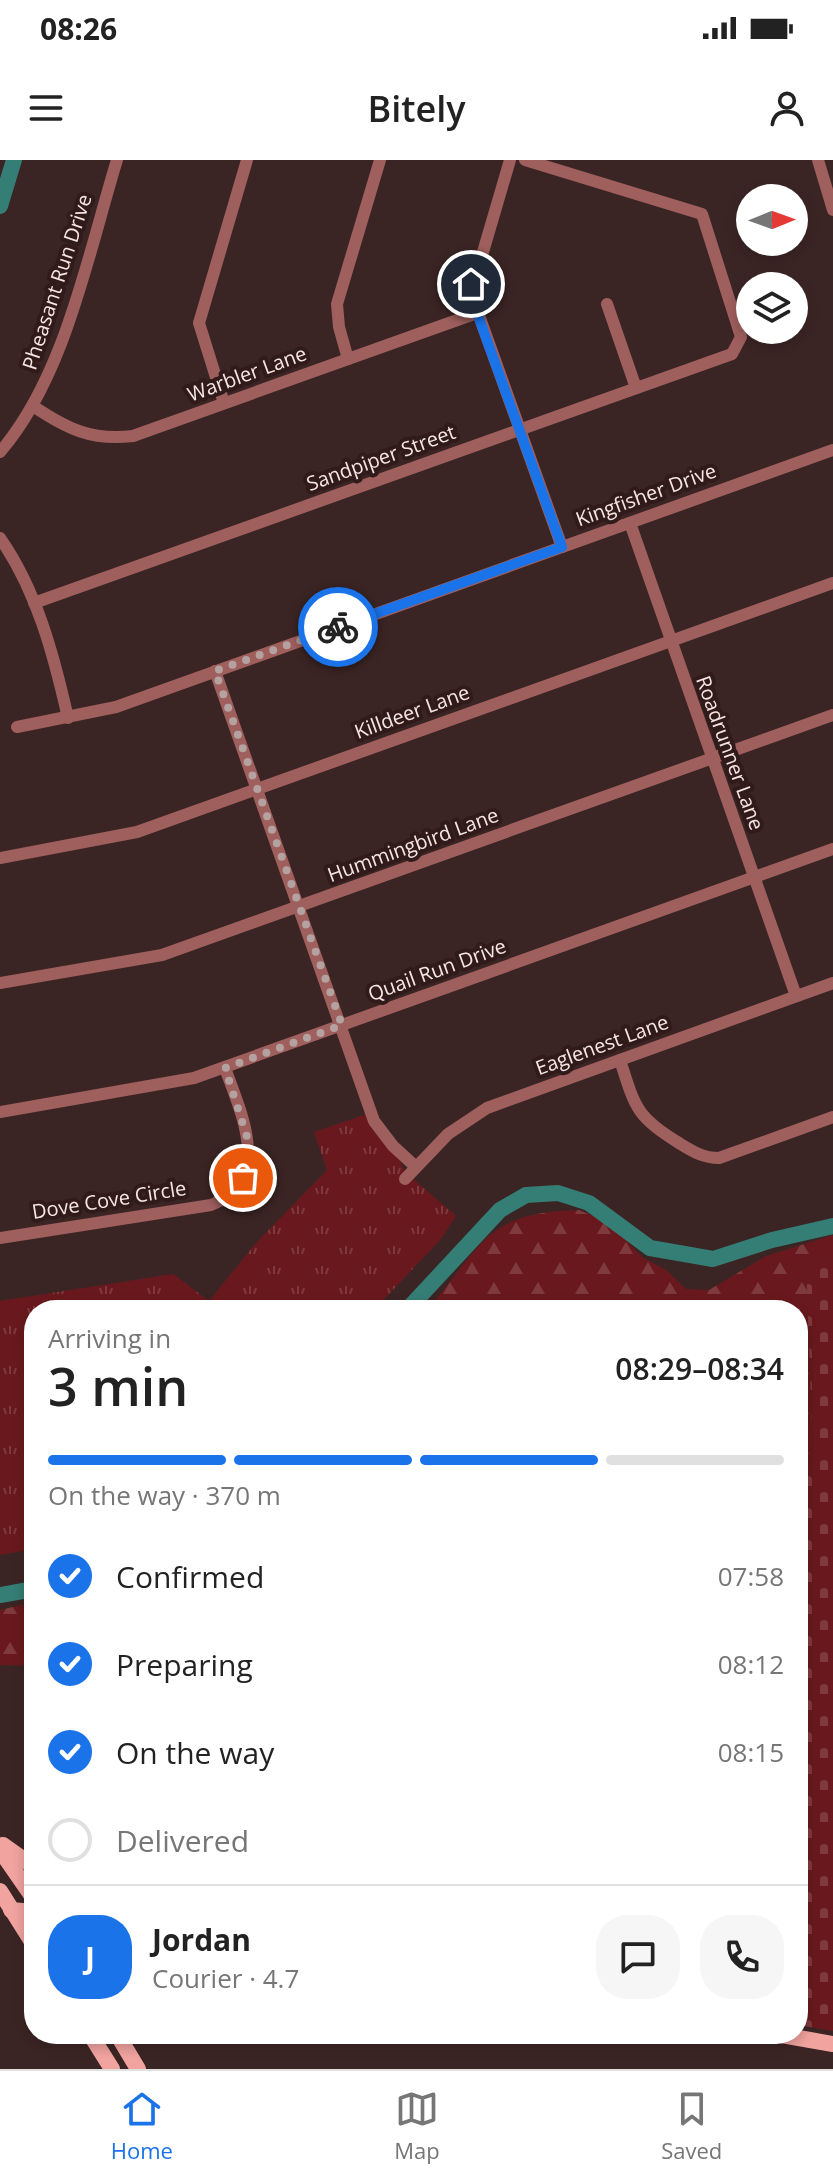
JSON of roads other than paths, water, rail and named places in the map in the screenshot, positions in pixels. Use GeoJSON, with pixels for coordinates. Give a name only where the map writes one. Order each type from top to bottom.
{"type":"FeatureCollection","features":[{"type":"Feature","properties":{"kind":"main road"},"geometry":{"type":"LineString","coordinates":[[0,1843],[24,1860]]}},
{"type":"Feature","properties":{"kind":"main road"},"geometry":{"type":"LineString","coordinates":[[0,1850],[24,1883]]}},
{"type":"Feature","properties":{"kind":"main road"},"geometry":{"type":"LineString","coordinates":[[24,1893],[0,1889],[5,1910],[24,1933]]}},
{"type":"Feature","properties":{"kind":"main road"},"geometry":{"type":"LineString","coordinates":[[808,2040],[833,2044]]}},
{"type":"Feature","properties":{"kind":"main road"},"geometry":{"type":"LineString","coordinates":[[96,2044],[112,2069]]}},
{"type":"Feature","properties":{"kind":"main road"},"geometry":{"type":"LineString","coordinates":[[123,2044],[138,2069]]}},
{"type":"Feature","properties":{"kind":"street","name":"Pheasant Run Drive"},"geometry":{"type":"LineString","coordinates":[[0,452],[33,406],[56,357],[117,160]]}},
{"type":"Feature","properties":{"kind":"street"},"geometry":{"type":"LineString","coordinates":[[224,403],[199,323],[247,160]]}},
{"type":"Feature","properties":{"kind":"street"},"geometry":{"type":"LineString","coordinates":[[348,359],[339,327],[337,304],[380,160]]}},
{"type":"Feature","properties":{"kind":"street"},"geometry":{"type":"LineString","coordinates":[[510,160],[471,284],[477,313],[562,547]]}},
{"type":"Feature","properties":{"kind":"street","name":"Sandpiper Street"},"geometry":{"type":"LineString","coordinates":[[34,603],[732,354],[741,337],[702,214],[525,160]]}},
{"type":"Feature","properties":{"kind":"street"},"geometry":{"type":"LineString","coordinates":[[818,160],[833,210]]}},
{"type":"Feature","properties":{"kind":"street"},"geometry":{"type":"LineString","coordinates":[[607,304],[636,388]]}},
{"type":"Feature","properties":{"kind":"street","name":"Warbler Lane"},"geometry":{"type":"LineString","coordinates":[[33,406],[65,428],[110,439],[133,436],[477,313]]}},
{"type":"Feature","properties":{"kind":"street","name":"Kingfisher Drive"},"geometry":{"type":"LineString","coordinates":[[17,727],[116,707],[833,450]]}},
{"type":"Feature","properties":{"kind":"street","name":"Roadrunner Lane"},"geometry":{"type":"LineString","coordinates":[[630,523],[796,996]]}},
{"type":"Feature","properties":{"kind":"street"},"geometry":{"type":"LineString","coordinates":[[0,538],[18,564],[34,603],[56,667],[68,718]]}},
{"type":"Feature","properties":{"kind":"street","name":"Killdeer Lane"},"geometry":{"type":"LineString","coordinates":[[0,858],[137,832],[833,583]]}},
{"type":"Feature","properties":{"kind":"street"},"geometry":{"type":"LineString","coordinates":[[215,671],[374,1121],[393,1146],[416,1167]]}},
{"type":"Feature","properties":{"kind":"street","name":"Hummingbird Lane"},"geometry":{"type":"LineString","coordinates":[[0,983],[162,955],[833,715]]}},
{"type":"Feature","properties":{"kind":"street","name":"Quail Run Drive"},"geometry":{"type":"LineString","coordinates":[[0,1112],[161,1086],[225,1068],[833,849]]}},
{"type":"Feature","properties":{"kind":"street","name":"Eaglenest Lane"},"geometry":{"type":"LineString","coordinates":[[405,1179],[448,1134],[487,1108],[833,983]]}},
{"type":"Feature","properties":{"kind":"street"},"geometry":{"type":"LineString","coordinates":[[620,1060],[635,1104],[644,1120],[701,1156],[719,1158],[833,1117]]}},
{"type":"Feature","properties":{"kind":"street","name":"Dove Cove Circle"},"geometry":{"type":"LineString","coordinates":[[0,1238],[211,1205],[228,1196],[243,1178],[250,1153],[247,1131],[225,1068]]}},
{"type":"Feature","properties":{"kind":"waterway"},"geometry":{"type":"LineString","coordinates":[[0,206],[14,160]]}},
{"type":"Feature","properties":{"kind":"waterway"},"geometry":{"type":"LineString","coordinates":[[416,1300],[500,1210],[526,1195],[558,1193],[589,1203],[650,1248],[713,1259],[772,1240],[833,1226]]}},
{"type":"Feature","properties":{"kind":"waterway"},"geometry":{"type":"LineString","coordinates":[[0,1595],[24,1591]]}}]}
